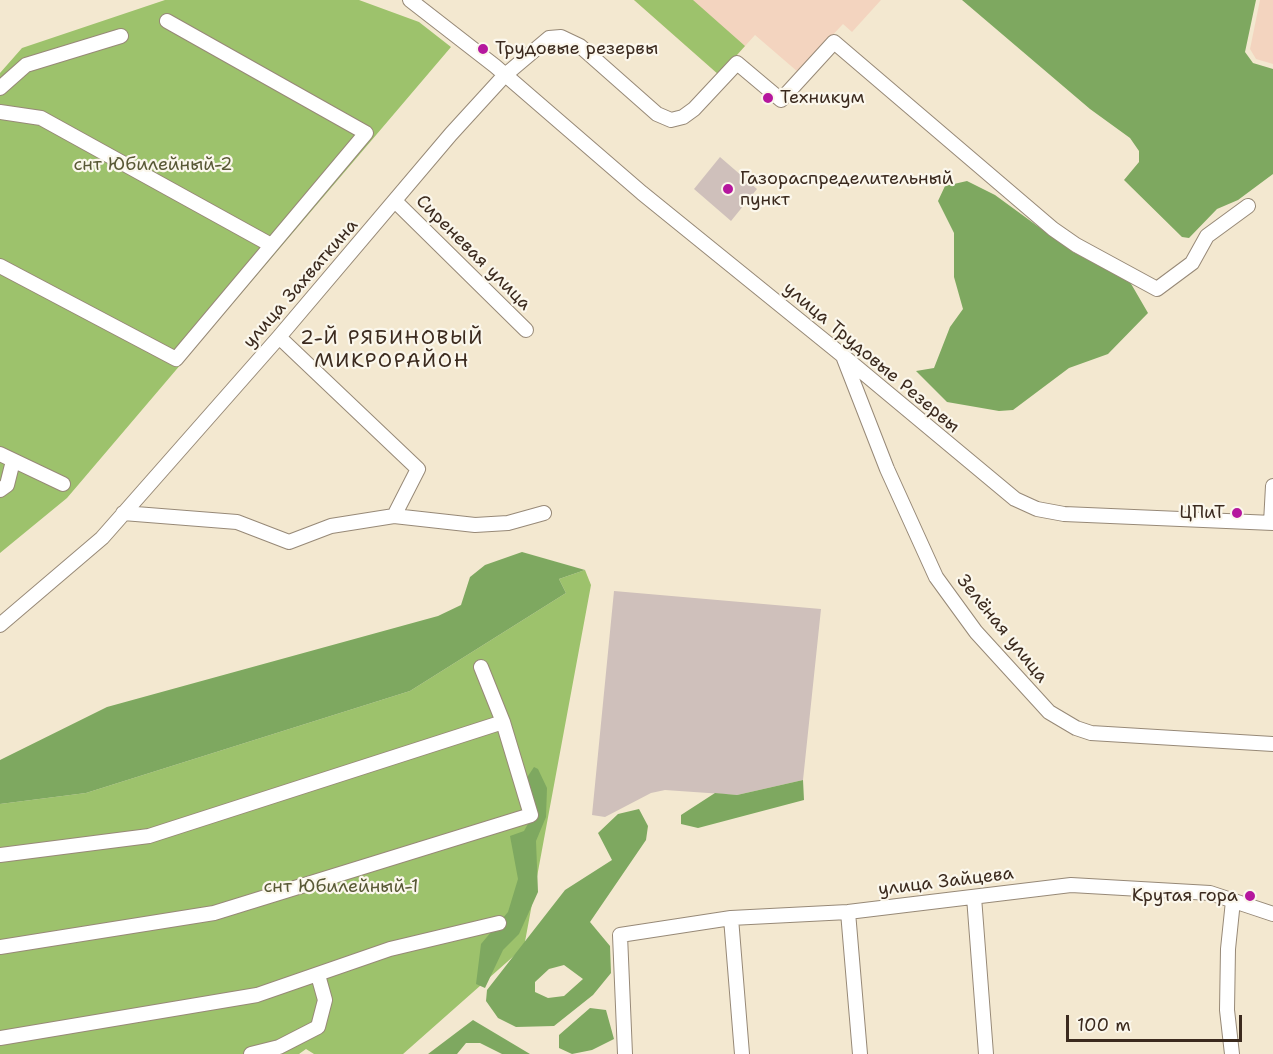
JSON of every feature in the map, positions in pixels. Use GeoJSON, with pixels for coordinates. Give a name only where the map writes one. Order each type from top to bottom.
{"type":"FeatureCollection","features":[{"type":"Feature","properties":{"kind":"street","name":"улица Трудовые Резервы"},"geometry":{"type":"LineString","coordinates":[[410,0],[642,193],[842,355],[1001,490],[1027,506],[1064,514],[1272,523]]}},
{"type":"Feature","properties":{"kind":"street"},"geometry":{"type":"LineString","coordinates":[[0,266],[176,359],[366,133],[167,21]]}},
{"type":"Feature","properties":{"kind":"street"},"geometry":{"type":"LineString","coordinates":[[0,88],[26,65],[121,36]]}},
{"type":"Feature","properties":{"kind":"street"},"geometry":{"type":"LineString","coordinates":[[504,76],[544,40],[561,37],[580,46],[657,114],[671,120],[683,117],[694,109],[736,63],[781,100],[834,42],[1053,229],[1076,245],[1157,289],[1192,263],[1207,236],[1248,206]]}},
{"type":"Feature","properties":{"kind":"street","name":"улица Захваткина"},"geometry":{"type":"LineString","coordinates":[[0,625],[102,538],[504,76]]}},
{"type":"Feature","properties":{"kind":"street"},"geometry":{"type":"LineString","coordinates":[[0,112],[41,118],[271,245]]}},
{"type":"Feature","properties":{"kind":"street","name":"Сиреневая улица"},"geometry":{"type":"LineString","coordinates":[[396,202],[526,330]]}},
{"type":"Feature","properties":{"kind":"street"},"geometry":{"type":"LineString","coordinates":[[279,337],[418,469],[393,516]]}},
{"type":"Feature","properties":{"kind":"street","name":"Зелёная улица"},"geometry":{"type":"LineString","coordinates":[[842,355],[887,470],[936,577],[976,632],[1049,712],[1076,728],[1091,733],[1273,744]]}},
{"type":"Feature","properties":{"kind":"street"},"geometry":{"type":"LineString","coordinates":[[0,454],[63,484]]}},
{"type":"Feature","properties":{"kind":"street"},"geometry":{"type":"LineString","coordinates":[[0,490],[7,485],[13,462]]}},
{"type":"Feature","properties":{"kind":"street"},"geometry":{"type":"LineString","coordinates":[[1272,523],[1273,486]]}},
{"type":"Feature","properties":{"kind":"street"},"geometry":{"type":"LineString","coordinates":[[123,513],[237,522],[289,542],[331,526],[393,516],[475,525],[508,523],[544,513]]}},
{"type":"Feature","properties":{"kind":"street"},"geometry":{"type":"LineString","coordinates":[[0,947],[214,913],[531,815],[502,722],[481,667]]}},
{"type":"Feature","properties":{"kind":"street"},"geometry":{"type":"LineString","coordinates":[[0,855],[149,836],[502,722]]}},
{"type":"Feature","properties":{"kind":"street","name":"улица Зайцева"},"geometry":{"type":"LineString","coordinates":[[626,1054],[620,935],[731,918],[848,912],[1091,885],[1210,893],[1273,914]]}},
{"type":"Feature","properties":{"kind":"street"},"geometry":{"type":"LineString","coordinates":[[974,897],[986,1054]]}},
{"type":"Feature","properties":{"kind":"street"},"geometry":{"type":"LineString","coordinates":[[1232,1054],[1227,1010],[1228,949],[1233,901]]}},
{"type":"Feature","properties":{"kind":"street"},"geometry":{"type":"LineString","coordinates":[[848,912],[860,1054]]}},
{"type":"Feature","properties":{"kind":"street"},"geometry":{"type":"LineString","coordinates":[[731,918],[742,1054]]}},
{"type":"Feature","properties":{"kind":"street"},"geometry":{"type":"LineString","coordinates":[[0,1038],[257,995],[390,949],[499,923]]}},
{"type":"Feature","properties":{"kind":"street"},"geometry":{"type":"LineString","coordinates":[[251,1054],[279,1047],[318,1027],[326,1000],[318,975]]}},
{"type":"Feature","properties":{"kind":"shaded area"},"geometry":{"type":"Polygon","coordinates":[[[634,0],[881,0],[852,32],[843,24],[798,72],[755,35],[719,75],[634,0]]]}},
{"type":"Feature","properties":{"kind":"shaded area"},"geometry":{"type":"Polygon","coordinates":[[[1260,0],[1273,0],[1273,64],[1256,59],[1250,49],[1260,0]]]}},
{"type":"Feature","properties":{"kind":"shaded area","name":"Газораспределительный пункт"},"geometry":{"type":"Polygon","coordinates":[[[720,157],[757,189],[731,221],[694,189],[720,157]]]}},
{"type":"Feature","properties":{"kind":"shaded area"},"geometry":{"type":"Polygon","coordinates":[[[614,591],[821,609],[803,780],[737,795],[665,790],[651,793],[605,817],[592,815],[614,591]]]}},
{"type":"Feature","properties":{"kind":"green space","name":"снт Юбилейный-2"},"geometry":{"type":"Polygon","coordinates":[[[165,0],[359,0],[419,22],[451,47],[67,498],[0,553],[0,73],[22,48],[165,0]]]}},
{"type":"Feature","properties":{"kind":"green space"},"geometry":{"type":"Polygon","coordinates":[[[634,0],[693,0],[745,46],[719,75],[634,0]]]}},
{"type":"Feature","properties":{"kind":"green space"},"geometry":{"type":"Polygon","coordinates":[[[962,0],[1256,0],[1245,52],[1253,63],[1273,69],[1273,174],[1238,200],[1217,209],[1189,238],[1182,237],[1124,180],[1139,162],[1139,151],[1130,138],[1090,109],[962,0]]]}},
{"type":"Feature","properties":{"kind":"green space"},"geometry":{"type":"Polygon","coordinates":[[[967,181],[995,195],[1073,252],[1130,282],[1148,313],[1108,354],[1069,368],[1013,410],[999,411],[947,402],[916,371],[934,368],[950,327],[963,309],[954,277],[954,233],[938,201],[945,186],[967,181]]]}},
{"type":"Feature","properties":{"kind":"green space"},"geometry":{"type":"Polygon","coordinates":[[[522,552],[585,570],[559,579],[566,593],[410,691],[86,793],[0,804],[0,760],[107,707],[438,616],[461,605],[470,577],[485,565],[522,552]]]}},
{"type":"Feature","properties":{"kind":"green space","name":"снт Юбилейный-1"},"geometry":{"type":"Polygon","coordinates":[[[585,570],[591,585],[524,947],[403,1054],[314,1054],[306,1049],[299,1054],[0,1054],[0,804],[86,793],[410,691],[566,593],[559,579],[585,570]]]}},
{"type":"Feature","properties":{"kind":"green space"},"geometry":{"type":"Polygon","coordinates":[[[534,767],[538,769],[547,788],[546,817],[536,841],[538,892],[519,934],[503,950],[485,988],[476,984],[481,944],[508,912],[518,879],[510,836],[524,831],[529,822],[526,779],[534,767]]]}},
{"type":"Feature","properties":{"kind":"green space"},"geometry":{"type":"Polygon","coordinates":[[[803,780],[804,800],[698,828],[681,824],[681,815],[715,793],[737,795],[803,780]]]}},
{"type":"Feature","properties":{"kind":"green space"},"geometry":{"type":"Polygon","coordinates":[[[639,809],[648,826],[646,840],[590,922],[610,946],[611,973],[593,995],[554,1026],[516,1027],[498,1018],[486,1001],[487,990],[565,890],[612,860],[598,833],[618,814],[639,809]],[[564,965],[549,969],[535,982],[535,992],[548,998],[564,996],[583,979],[564,965]]]}},
{"type":"Feature","properties":{"kind":"green space"},"geometry":{"type":"Polygon","coordinates":[[[590,1008],[606,1010],[614,1039],[592,1050],[572,1054],[559,1048],[559,1035],[590,1008]]]}},
{"type":"Feature","properties":{"kind":"green space"},"geometry":{"type":"Polygon","coordinates":[[[473,1020],[530,1054],[502,1054],[480,1043],[466,1043],[457,1054],[428,1054],[473,1020]]]}},
{"type":"Feature","properties":{"kind":"place","name":"Трудовые резервы"},"geometry":{"type":"Point","coordinates":[483,49]}},
{"type":"Feature","properties":{"kind":"place","name":"Техникум"},"geometry":{"type":"Point","coordinates":[768,98]}},
{"type":"Feature","properties":{"kind":"place","name":"Газораспределительный пункт"},"geometry":{"type":"Point","coordinates":[728,189]}},
{"type":"Feature","properties":{"kind":"place","name":"ЦПиТ"},"geometry":{"type":"Point","coordinates":[1237,513]}},
{"type":"Feature","properties":{"kind":"place","name":"Крутая гора"},"geometry":{"type":"Point","coordinates":[1250,896]}},
{"type":"Feature","properties":{"kind":"district","name":"2-Й РЯБИНОВЫЙ МИКРОРАЙОН"},"geometry":{"type":"Point","coordinates":[392,350]}}]}
